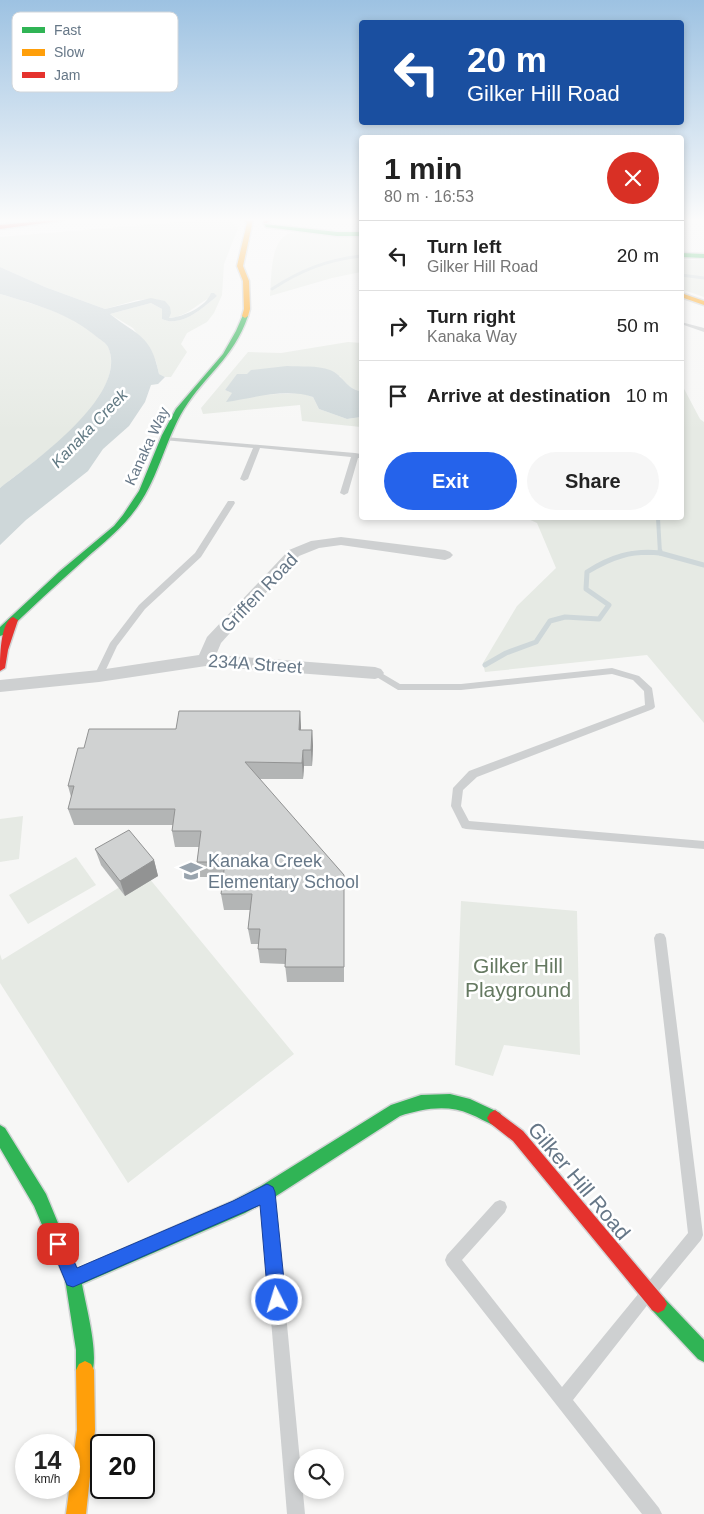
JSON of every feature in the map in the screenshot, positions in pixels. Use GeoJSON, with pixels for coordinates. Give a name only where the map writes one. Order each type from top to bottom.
{"type":"FeatureCollection","features":[{"type":"Feature","properties":{"kind":"main road","name":"Kanaka Way"},"geometry":{"type":"LineString","coordinates":[[0,633],[126,518],[150,480],[165,439],[182,407],[240,334],[247,310],[246,291]]}},
{"type":"Feature","properties":{"kind":"main road"},"geometry":{"type":"LineString","coordinates":[[684,295],[704,303]]}},
{"type":"Feature","properties":{"kind":"main road","name":"Kanaka Way"},"geometry":{"type":"LineString","coordinates":[[0,678],[3,650],[13,620]]}},
{"type":"Feature","properties":{"kind":"main road","name":"Gilker Hill Road"},"geometry":{"type":"LineString","coordinates":[[73,1279],[239,1207],[267,1192],[396,1110],[428,1102],[450,1101],[470,1106],[489,1114],[518,1136],[648,1293],[704,1353]]}},
{"type":"Feature","properties":{"kind":"main road"},"geometry":{"type":"LineString","coordinates":[[0,1133],[40,1200],[73,1279],[85,1350],[86,1430],[76,1514]]}},
{"type":"Feature","properties":{"kind":"street","name":"Griffen Road"},"geometry":{"type":"LineString","coordinates":[[206,660],[212,641],[294,553],[316,544],[341,541],[445,555]]}},
{"type":"Feature","properties":{"kind":"street","name":"234A Street"},"geometry":{"type":"LineString","coordinates":[[0,686],[98,676],[206,660],[375,673]]}},
{"type":"Feature","properties":{"kind":"street","name":"234A Street"},"geometry":{"type":"LineString","coordinates":[[0,669],[46,680]]}},
{"type":"Feature","properties":{"kind":"lane"},"geometry":{"type":"LineString","coordinates":[[684,323],[704,330]]}},
{"type":"Feature","properties":{"kind":"lane"},"geometry":{"type":"LineString","coordinates":[[165,439],[358,456],[344,493]]}},
{"type":"Feature","properties":{"kind":"lane"},"geometry":{"type":"LineString","coordinates":[[244,479],[258,446]]}},
{"type":"Feature","properties":{"kind":"lane"},"geometry":{"type":"LineString","coordinates":[[98,676],[113,646],[142,607],[198,555],[230,503]]}},
{"type":"Feature","properties":{"kind":"lane"},"geometry":{"type":"LineString","coordinates":[[375,673],[398,686],[461,687],[612,671],[636,678],[649,690],[650,707],[473,774],[458,788],[456,806],[466,825],[704,845]]}},
{"type":"Feature","properties":{"kind":"lane"},"geometry":{"type":"LineString","coordinates":[[562,1400],[696,1235],[660,938]]}},
{"type":"Feature","properties":{"kind":"lane"},"geometry":{"type":"LineString","coordinates":[[267,1192],[296,1514]]}},
{"type":"Feature","properties":{"kind":"lane"},"geometry":{"type":"LineString","coordinates":[[500,1207],[452,1260],[653,1514]]}},
{"type":"Feature","properties":{"kind":"green space"},"geometry":{"type":"Polygon","coordinates":[[[55,291],[222,291],[214,313],[207,322],[187,333],[181,344],[187,352],[171,377],[159,374],[156,361],[133,328],[110,314],[151,303],[162,309],[162,319],[177,321],[191,315],[217,296],[183,315],[168,318],[157,299],[137,300],[105,309],[55,291]]]}},
{"type":"Feature","properties":{"kind":"green space"},"geometry":{"type":"Polygon","coordinates":[[[270,291],[288,291],[270,296],[270,291]]]}},
{"type":"Feature","properties":{"kind":"green space"},"geometry":{"type":"Polygon","coordinates":[[[686,291],[704,291],[704,297],[686,291]]]}},
{"type":"Feature","properties":{"kind":"green space"},"geometry":{"type":"Polygon","coordinates":[[[0,294],[28,302],[70,318],[95,334],[107,346],[111,362],[108,380],[85,416],[50,449],[0,488],[0,294]]]}},
{"type":"Feature","properties":{"kind":"green space"},"geometry":{"type":"Polygon","coordinates":[[[348,342],[359,343],[359,390],[349,386],[340,376],[247,374],[231,383],[225,390],[233,393],[230,396],[301,393],[313,397],[319,409],[347,419],[359,417],[359,427],[302,421],[300,405],[203,414],[201,408],[248,352],[281,353],[348,342]]]}},
{"type":"Feature","properties":{"kind":"green space"},"geometry":{"type":"Polygon","coordinates":[[[684,389],[700,419],[704,422],[704,723],[647,655],[485,672],[483,663],[517,606],[556,568],[537,523],[530,520],[684,520],[684,389]]]}},
{"type":"Feature","properties":{"kind":"green space"},"geometry":{"type":"Polygon","coordinates":[[[23,816],[19,859],[0,862],[0,819],[23,816]]]}},
{"type":"Feature","properties":{"kind":"green space"},"geometry":{"type":"Polygon","coordinates":[[[76,857],[96,885],[28,924],[9,895],[76,857]]]}},
{"type":"Feature","properties":{"kind":"green space"},"geometry":{"type":"Polygon","coordinates":[[[144,872],[294,1054],[128,1183],[0,983],[0,954],[2,960],[144,872]]]}},
{"type":"Feature","properties":{"kind":"green space","name":"Gilker Hill Playground"},"geometry":{"type":"Polygon","coordinates":[[[461,901],[577,911],[580,1055],[504,1045],[493,1076],[455,1065],[461,901]]]}},
{"type":"Feature","properties":{"kind":"water","name":"Kanaka Creek"},"geometry":{"type":"Polygon","coordinates":[[[0,291],[55,291],[105,309],[151,298],[165,301],[170,307],[171,313],[169,318],[181,316],[199,307],[211,293],[217,296],[191,315],[177,321],[162,319],[162,309],[151,303],[110,314],[142,337],[152,351],[159,374],[165,377],[158,384],[151,385],[145,402],[129,426],[103,449],[88,471],[26,520],[0,545],[0,488],[54,445],[74,426],[92,406],[105,386],[111,366],[108,347],[86,329],[51,310],[0,294],[0,291]]]}},
{"type":"Feature","properties":{"kind":"water"},"geometry":{"type":"Polygon","coordinates":[[[287,366],[320,367],[330,370],[352,388],[359,391],[359,417],[347,419],[319,409],[313,397],[303,394],[270,395],[226,402],[232,393],[225,390],[237,374],[247,374],[251,370],[287,366]]]}},
{"type":"Feature","properties":{"kind":"building"},"geometry":{"type":"Polygon","coordinates":[[[179,711],[300,711],[299,730],[312,730],[311,750],[303,750],[302,763],[245,762],[344,875],[344,967],[285,967],[286,949],[258,949],[260,929],[248,929],[252,894],[221,894],[225,862],[197,862],[201,831],[172,831],[175,809],[68,809],[74,786],[68,786],[78,748],[84,748],[89,729],[176,729],[179,711]]]}},
{"type":"Feature","properties":{"kind":"building"},"geometry":{"type":"Polygon","coordinates":[[[129,830],[154,860],[120,881],[95,849],[129,830]]]}},
{"type":"Feature","properties":{"kind":"waterway"},"geometry":{"type":"LineString","coordinates":[[658,520],[660,553]]}},
{"type":"Feature","properties":{"kind":"waterway"},"geometry":{"type":"LineString","coordinates":[[632,553],[640,553]]}},
{"type":"Feature","properties":{"kind":"waterway"},"geometry":{"type":"LineString","coordinates":[[485,665],[506,653],[536,642],[550,621],[565,617],[599,619],[609,605],[586,589],[587,572],[613,559],[640,553]]}},
{"type":"Feature","properties":{"kind":"waterway"},"geometry":{"type":"LineString","coordinates":[[640,553],[655,553]]}},
{"type":"Feature","properties":{"kind":"waterway"},"geometry":{"type":"LineString","coordinates":[[640,553],[660,553]]}},
{"type":"Feature","properties":{"kind":"waterway"},"geometry":{"type":"LineString","coordinates":[[660,553],[704,565]]}},
{"type":"Feature","properties":{"kind":"traffic: fast"},"geometry":{"type":"LineString","coordinates":[[0,633],[62,574],[117,528],[126,517],[143,491],[166,435],[180,409],[233,344],[245,316]]}},
{"type":"Feature","properties":{"kind":"traffic: fast"},"geometry":{"type":"LineString","coordinates":[[73,1279],[239,1207],[267,1192],[396,1110],[421,1102],[450,1101],[470,1106],[495,1118]]}},
{"type":"Feature","properties":{"kind":"traffic: fast"},"geometry":{"type":"LineString","coordinates":[[0,1133],[40,1200],[73,1279],[85,1350],[85,1370]]}},
{"type":"Feature","properties":{"kind":"traffic: fast"},"geometry":{"type":"LineString","coordinates":[[658,1304],[704,1353]]}},
{"type":"Feature","properties":{"kind":"traffic: slow"},"geometry":{"type":"LineString","coordinates":[[245,316],[247,309],[246,291]]}},
{"type":"Feature","properties":{"kind":"traffic: slow"},"geometry":{"type":"LineString","coordinates":[[684,296],[704,303]]}},
{"type":"Feature","properties":{"kind":"traffic: slow"},"geometry":{"type":"LineString","coordinates":[[76,1514],[86,1430],[85,1370]]}},
{"type":"Feature","properties":{"kind":"traffic: jam"},"geometry":{"type":"LineString","coordinates":[[0,668],[3,650],[13,620]]}},
{"type":"Feature","properties":{"kind":"traffic: jam"},"geometry":{"type":"LineString","coordinates":[[495,1118],[518,1136],[658,1304]]}},
{"type":"Feature","properties":{"kind":"place","name":"Kanaka Creek Elementary School"},"geometry":{"type":"Point","coordinates":[191,871]}},
{"type":"Feature","properties":{"kind":"route"},"geometry":{"type":"LineString","coordinates":[[58,1244],[73,1279],[239,1207],[267,1192],[277,1300]]}}]}
